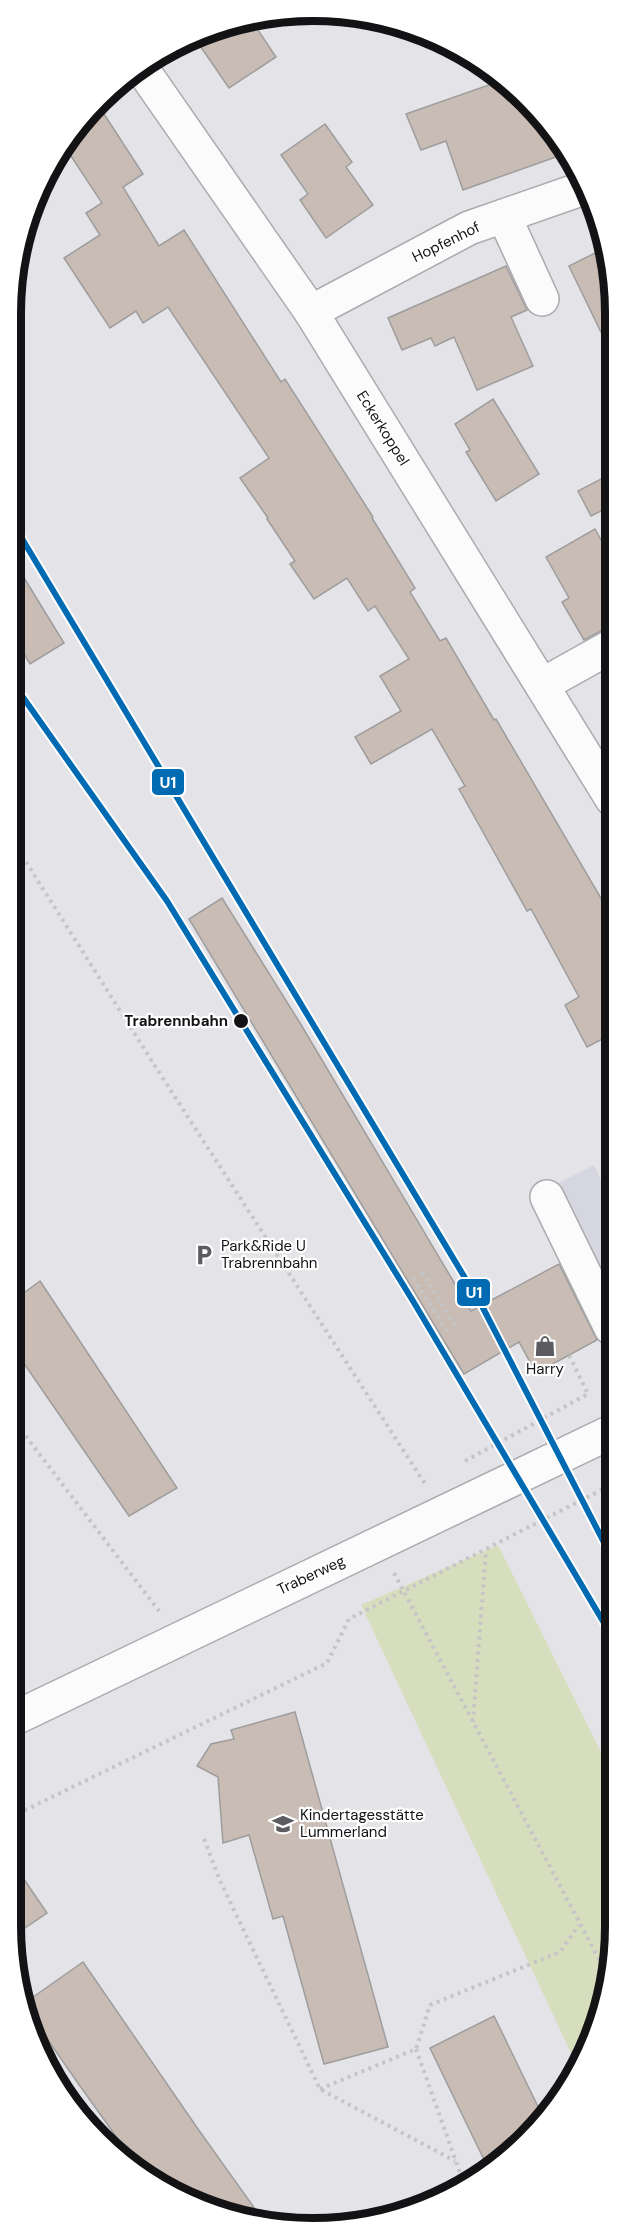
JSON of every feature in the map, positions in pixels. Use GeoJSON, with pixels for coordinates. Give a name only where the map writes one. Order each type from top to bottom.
{"type":"FeatureCollection","features":[{"type":"Feature","properties":{"kind":"street","name":"Eckerkoppel"},"geometry":{"type":"LineString","coordinates":[[145,74],[311,312],[605,788]]}},
{"type":"Feature","properties":{"kind":"street","name":"Hopfenhof"},"geometry":{"type":"LineString","coordinates":[[311,312],[469,228],[578,190]]}},
{"type":"Feature","properties":{"kind":"street"},"geometry":{"type":"LineString","coordinates":[[504,216],[542,299]]}},
{"type":"Feature","properties":{"kind":"street"},"geometry":{"type":"LineString","coordinates":[[542,685],[605,650]]}},
{"type":"Feature","properties":{"kind":"street"},"geometry":{"type":"LineString","coordinates":[[547,1197],[605,1316]]}},
{"type":"Feature","properties":{"kind":"street","name":"Traberweg"},"geometry":{"type":"LineString","coordinates":[[21,1715],[605,1435]]}},
{"type":"Feature","properties":{"kind":"path"},"geometry":{"type":"LineString","coordinates":[[21,854],[154,1066],[444,1512]]}},
{"type":"Feature","properties":{"kind":"path"},"geometry":{"type":"LineString","coordinates":[[422,1272],[458,1330]]}},
{"type":"Feature","properties":{"kind":"path"},"geometry":{"type":"LineString","coordinates":[[413,1278],[450,1335]]}},
{"type":"Feature","properties":{"kind":"path"},"geometry":{"type":"LineString","coordinates":[[455,1466],[588,1394],[569,1355]]}},
{"type":"Feature","properties":{"kind":"path"},"geometry":{"type":"LineString","coordinates":[[21,1430],[179,1638]]}},
{"type":"Feature","properties":{"kind":"path"},"geometry":{"type":"LineString","coordinates":[[424,1483],[435,1477]]}},
{"type":"Feature","properties":{"kind":"path"},"geometry":{"type":"LineString","coordinates":[[21,1811],[327,1663],[349,1619],[605,1488]]}},
{"type":"Feature","properties":{"kind":"path"},"geometry":{"type":"LineString","coordinates":[[378,1544],[602,1967]]}},
{"type":"Feature","properties":{"kind":"path"},"geometry":{"type":"LineString","coordinates":[[473,1722],[486,1549]]}},
{"type":"Feature","properties":{"kind":"path"},"geometry":{"type":"LineString","coordinates":[[204,1839],[221,1883],[320,2089],[455,2161]]}},
{"type":"Feature","properties":{"kind":"path"},"geometry":{"type":"LineString","coordinates":[[461,2177],[416,2049],[430,2005],[560,1952],[579,1925]]}},
{"type":"Feature","properties":{"kind":"path"},"geometry":{"type":"LineString","coordinates":[[320,2089],[416,2049]]}},
{"type":"Feature","properties":{"kind":"shaded area"},"geometry":{"type":"Polygon","coordinates":[[[594,1165],[605,1188],[605,1289],[555,1185],[594,1165]]]}},
{"type":"Feature","properties":{"kind":"green space"},"geometry":{"type":"Polygon","coordinates":[[[498,1545],[605,1760],[603,1964],[590,2020],[573,2058],[361,1605],[498,1545]]]}},
{"type":"Feature","properties":{"kind":"building"},"geometry":{"type":"Polygon","coordinates":[[[256,27],[276,57],[229,88],[199,44],[219,36],[256,27]]]}},
{"type":"Feature","properties":{"kind":"building"},"geometry":{"type":"Polygon","coordinates":[[[494,83],[533,120],[559,156],[463,190],[446,141],[421,150],[406,114],[494,83]]]}},
{"type":"Feature","properties":{"kind":"building"},"geometry":{"type":"Polygon","coordinates":[[[104,114],[143,174],[123,187],[159,246],[184,230],[281,382],[285,379],[373,517],[415,588],[410,592],[440,641],[446,638],[605,905],[605,1038],[587,1047],[565,1005],[579,997],[531,909],[527,911],[459,789],[465,786],[432,729],[371,764],[355,737],[401,711],[380,676],[409,659],[375,606],[368,611],[347,578],[314,599],[290,564],[295,561],[240,478],[269,458],[168,307],[143,323],[136,311],[110,328],[64,258],[100,235],[86,213],[102,203],[69,153],[89,125],[104,114]]]}},
{"type":"Feature","properties":{"kind":"building"},"geometry":{"type":"Polygon","coordinates":[[[325,124],[352,162],[346,167],[373,205],[326,238],[300,200],[308,194],[281,155],[325,124]]]}},
{"type":"Feature","properties":{"kind":"building"},"geometry":{"type":"Polygon","coordinates":[[[598,251],[603,275],[605,340],[569,266],[598,251]]]}},
{"type":"Feature","properties":{"kind":"building"},"geometry":{"type":"Polygon","coordinates":[[[506,266],[527,310],[511,317],[533,366],[477,390],[454,337],[435,346],[431,338],[402,350],[388,318],[506,266]]]}},
{"type":"Feature","properties":{"kind":"building"},"geometry":{"type":"Polygon","coordinates":[[[493,399],[539,474],[496,501],[466,452],[470,450],[455,424],[493,399]]]}},
{"type":"Feature","properties":{"kind":"building"},"geometry":{"type":"Polygon","coordinates":[[[605,477],[605,509],[591,516],[578,491],[605,477]]]}},
{"type":"Feature","properties":{"kind":"building"},"geometry":{"type":"Polygon","coordinates":[[[595,529],[605,547],[605,629],[584,640],[562,602],[569,598],[546,557],[595,529]]]}},
{"type":"Feature","properties":{"kind":"building"},"geometry":{"type":"Polygon","coordinates":[[[21,573],[64,643],[30,664],[21,649],[21,573]]]}},
{"type":"Feature","properties":{"kind":"building"},"geometry":{"type":"Polygon","coordinates":[[[222,898],[300,1023],[471,1311],[559,1264],[597,1340],[536,1373],[519,1342],[464,1374],[189,919],[222,898]]]}},
{"type":"Feature","properties":{"kind":"building"},"geometry":{"type":"Polygon","coordinates":[[[40,1281],[177,1488],[129,1516],[21,1359],[21,1295],[40,1281]]]}},
{"type":"Feature","properties":{"kind":"building"},"geometry":{"type":"Polygon","coordinates":[[[295,1712],[388,2047],[324,2064],[283,1916],[273,1919],[249,1835],[223,1843],[218,1777],[197,1766],[211,1744],[234,1739],[231,1730],[295,1712]]]}},
{"type":"Feature","properties":{"kind":"building"},"geometry":{"type":"Polygon","coordinates":[[[21,1875],[47,1913],[21,1930],[21,1875]]]}},
{"type":"Feature","properties":{"kind":"building"},"geometry":{"type":"Polygon","coordinates":[[[83,1962],[258,2212],[201,2196],[167,2179],[127,2151],[39,2027],[30,1999],[83,1962]]]}},
{"type":"Feature","properties":{"kind":"building"},"geometry":{"type":"Polygon","coordinates":[[[494,2016],[540,2110],[506,2146],[485,2162],[430,2048],[494,2016]]]}},
{"type":"Feature","properties":{"kind":"transit line","name":"U1"},"geometry":{"type":"LineString","coordinates":[[21,537],[483,1308],[605,1544]]}},
{"type":"Feature","properties":{"kind":"transit line","name":"U1"},"geometry":{"type":"LineString","coordinates":[[21,694],[167,901],[413,1301],[605,1625]]}},
{"type":"Feature","properties":{"kind":"place","name":"Trabrennbahn"},"geometry":{"type":"Point","coordinates":[241,1021]}},
{"type":"Feature","properties":{"kind":"place","name":"Park&Ride U Trabrennbahn"},"geometry":{"type":"Point","coordinates":[204,1255]}},
{"type":"Feature","properties":{"kind":"place","name":"Harry"},"geometry":{"type":"Point","coordinates":[545,1346]}},
{"type":"Feature","properties":{"kind":"place","name":"Kindertagesstätte Lummerland"},"geometry":{"type":"Point","coordinates":[283,1824]}}]}
